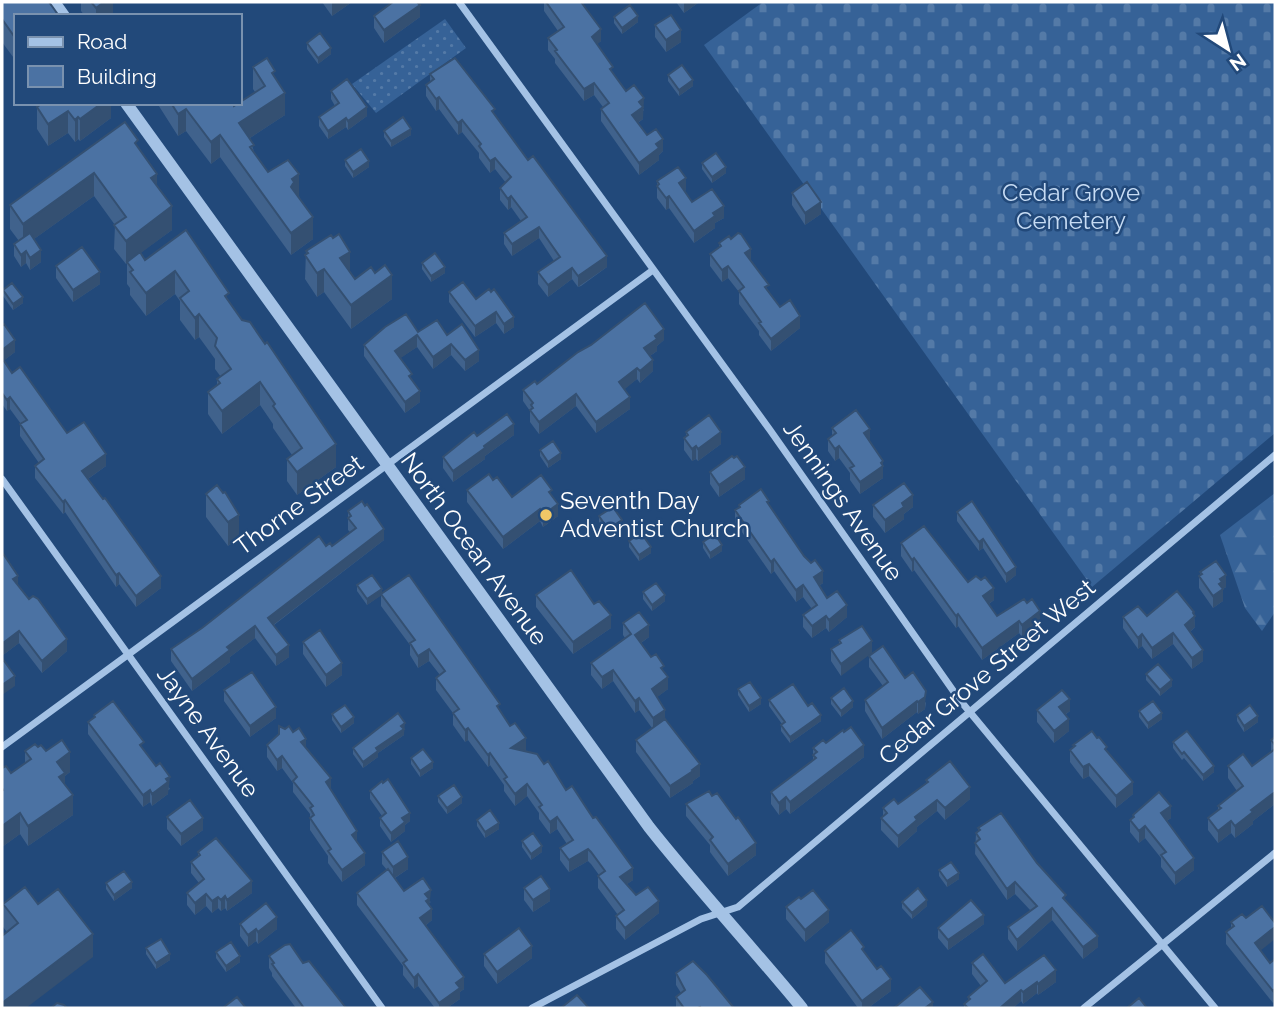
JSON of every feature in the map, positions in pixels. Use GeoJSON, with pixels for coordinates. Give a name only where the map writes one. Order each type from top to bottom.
{"type":"FeatureCollection","features":[{"type":"Feature","properties":{"kind":"street","name":"Jennings Avenue"},"geometry":{"type":"LineString","coordinates":[[459,2],[970,712],[1214,1008]]}},
{"type":"Feature","properties":{"kind":"street","name":"North Ocean Avenue"},"geometry":{"type":"LineString","coordinates":[[127,105],[649,827],[802,1008]]}},
{"type":"Feature","properties":{"kind":"street","name":"Thorne Street"},"geometry":{"type":"LineString","coordinates":[[2,747],[653,270]]}},
{"type":"Feature","properties":{"kind":"street","name":"Cedar Grove Street West"},"geometry":{"type":"LineString","coordinates":[[532,1008],[701,919],[738,907],[1275,455]]}},
{"type":"Feature","properties":{"kind":"street","name":"Jayne Avenue"},"geometry":{"type":"LineString","coordinates":[[2,479],[382,1008]]}},
{"type":"Feature","properties":{"kind":"street"},"geometry":{"type":"LineString","coordinates":[[1084,1008],[1275,853]]}},
{"type":"Feature","properties":{"kind":"green space","name":"Cedar Grove Cemetery"},"geometry":{"type":"Polygon","coordinates":[[[763,2],[1275,2],[1275,433],[1092,587],[704,45],[763,2]]]}},
{"type":"Feature","properties":{"kind":"green space"},"geometry":{"type":"Polygon","coordinates":[[[445,19],[466,48],[376,113],[352,84],[445,19]]]}},
{"type":"Feature","properties":{"kind":"green space"},"geometry":{"type":"Polygon","coordinates":[[[1275,493],[1275,612],[1262,631],[1245,608],[1220,535],[1275,493]]]}},
{"type":"Feature","properties":{"kind":"building"},"geometry":{"type":"Polygon","coordinates":[[[2,2],[49,2],[58,14],[14,14],[14,36],[2,19],[2,2]]]}},
{"type":"Feature","properties":{"kind":"building"},"geometry":{"type":"Polygon","coordinates":[[[91,2],[104,2],[96,8],[91,2]]]}},
{"type":"Feature","properties":{"kind":"building"},"geometry":{"type":"Polygon","coordinates":[[[393,2],[417,2],[420,5],[384,30],[374,16],[393,2]]]}},
{"type":"Feature","properties":{"kind":"building"},"geometry":{"type":"Polygon","coordinates":[[[546,2],[581,2],[601,29],[592,37],[613,67],[610,69],[626,91],[634,85],[644,98],[639,102],[643,107],[632,115],[647,135],[656,129],[663,139],[656,144],[659,148],[639,163],[601,109],[609,103],[594,83],[584,89],[555,51],[557,50],[548,38],[564,27],[546,2]]]}},
{"type":"Feature","properties":{"kind":"building"},"geometry":{"type":"Polygon","coordinates":[[[630,5],[638,16],[622,28],[614,17],[630,5]]]}},
{"type":"Feature","properties":{"kind":"building"},"geometry":{"type":"Polygon","coordinates":[[[671,15],[681,30],[666,40],[655,25],[671,15]]]}},
{"type":"Feature","properties":{"kind":"building"},"geometry":{"type":"Polygon","coordinates":[[[320,33],[331,48],[318,58],[307,43],[320,33]]]}},
{"type":"Feature","properties":{"kind":"building"},"geometry":{"type":"Polygon","coordinates":[[[267,58],[275,71],[272,73],[285,93],[239,123],[254,145],[250,147],[268,172],[288,160],[299,174],[292,179],[294,182],[291,187],[313,217],[291,233],[220,135],[211,142],[186,109],[178,114],[172,105],[242,105],[242,101],[265,86],[253,67],[267,58]]]}},
{"type":"Feature","properties":{"kind":"building"},"geometry":{"type":"Polygon","coordinates":[[[455,58],[495,109],[492,111],[528,160],[533,156],[607,256],[578,276],[572,268],[548,285],[538,272],[560,257],[539,227],[512,244],[504,233],[527,217],[511,196],[508,199],[500,188],[511,177],[495,158],[490,161],[479,146],[481,144],[462,120],[458,123],[439,97],[436,99],[426,85],[434,79],[430,74],[455,58]]]}},
{"type":"Feature","properties":{"kind":"building"},"geometry":{"type":"Polygon","coordinates":[[[682,65],[693,80],[679,90],[668,75],[682,65]]]}},
{"type":"Feature","properties":{"kind":"building"},"geometry":{"type":"Polygon","coordinates":[[[347,79],[367,107],[328,131],[319,117],[339,103],[331,91],[347,79]]]}},
{"type":"Feature","properties":{"kind":"building"},"geometry":{"type":"Polygon","coordinates":[[[99,105],[80,119],[78,117],[75,120],[68,111],[48,124],[37,107],[99,105]]]}},
{"type":"Feature","properties":{"kind":"building"},"geometry":{"type":"Polygon","coordinates":[[[403,117],[411,129],[391,141],[384,131],[403,117]]]}},
{"type":"Feature","properties":{"kind":"building"},"geometry":{"type":"Polygon","coordinates":[[[125,122],[138,140],[135,143],[157,174],[151,178],[172,206],[126,241],[114,225],[126,217],[94,173],[23,224],[10,205],[125,122]]]}},
{"type":"Feature","properties":{"kind":"building"},"geometry":{"type":"Polygon","coordinates":[[[361,149],[369,161],[353,172],[345,160],[361,149]]]}},
{"type":"Feature","properties":{"kind":"building"},"geometry":{"type":"Polygon","coordinates":[[[716,153],[726,167],[712,177],[702,163],[716,153]]]}},
{"type":"Feature","properties":{"kind":"building"},"geometry":{"type":"Polygon","coordinates":[[[678,167],[686,178],[679,183],[692,202],[712,189],[724,206],[694,231],[669,196],[666,198],[657,186],[657,181],[678,167]]]}},
{"type":"Feature","properties":{"kind":"building"},"geometry":{"type":"Polygon","coordinates":[[[807,182],[821,202],[805,213],[792,193],[807,182]]]}},
{"type":"Feature","properties":{"kind":"building"},"geometry":{"type":"Polygon","coordinates":[[[186,230],[229,293],[225,296],[242,320],[250,322],[265,344],[267,342],[336,444],[297,472],[287,459],[302,448],[260,382],[222,411],[208,392],[220,383],[217,379],[231,369],[215,346],[217,338],[199,314],[195,318],[180,298],[189,291],[175,271],[146,293],[130,272],[133,270],[127,262],[140,252],[145,260],[186,230]]]}},
{"type":"Feature","properties":{"kind":"building"},"geometry":{"type":"Polygon","coordinates":[[[30,233],[41,250],[30,258],[26,251],[21,255],[14,244],[30,233]]]}},
{"type":"Feature","properties":{"kind":"building"},"geometry":{"type":"Polygon","coordinates":[[[738,233],[751,249],[745,253],[769,285],[765,287],[780,307],[790,300],[800,316],[771,339],[739,291],[744,287],[728,266],[722,270],[710,254],[721,246],[719,243],[738,233]]]}},
{"type":"Feature","properties":{"kind":"building"},"geometry":{"type":"Polygon","coordinates":[[[339,234],[350,252],[340,258],[355,279],[371,267],[375,273],[385,265],[392,275],[351,305],[324,269],[317,273],[305,255],[308,253],[306,251],[331,235],[333,238],[339,234]]]}},
{"type":"Feature","properties":{"kind":"building"},"geometry":{"type":"Polygon","coordinates":[[[82,247],[100,272],[73,290],[56,266],[82,247]]]}},
{"type":"Feature","properties":{"kind":"building"},"geometry":{"type":"Polygon","coordinates":[[[435,253],[445,267],[431,276],[422,263],[435,253]]]}},
{"type":"Feature","properties":{"kind":"building"},"geometry":{"type":"Polygon","coordinates":[[[463,282],[476,299],[489,289],[491,292],[494,289],[514,317],[504,324],[496,312],[475,326],[449,292],[463,282]]]}},
{"type":"Feature","properties":{"kind":"building"},"geometry":{"type":"Polygon","coordinates":[[[12,283],[23,297],[13,304],[3,290],[12,283]]]}},
{"type":"Feature","properties":{"kind":"building"},"geometry":{"type":"Polygon","coordinates":[[[645,303],[664,329],[655,336],[657,339],[644,348],[653,360],[640,371],[637,368],[619,382],[630,397],[596,422],[576,394],[539,422],[530,410],[533,403],[523,390],[535,381],[537,384],[645,303]]]}},
{"type":"Feature","properties":{"kind":"building"},"geometry":{"type":"Polygon","coordinates":[[[406,314],[418,332],[437,320],[447,335],[462,324],[479,350],[465,360],[451,344],[433,357],[417,335],[395,351],[412,374],[409,376],[420,391],[405,402],[364,345],[406,314]]]}},
{"type":"Feature","properties":{"kind":"building"},"geometry":{"type":"Polygon","coordinates":[[[4,324],[15,340],[2,350],[2,326],[4,324]]]}},
{"type":"Feature","properties":{"kind":"building"},"geometry":{"type":"Polygon","coordinates":[[[2,358],[12,373],[20,367],[67,433],[84,422],[106,454],[82,471],[103,499],[105,498],[161,576],[136,596],[119,573],[116,575],[65,500],[63,502],[35,466],[44,459],[20,424],[27,420],[10,397],[7,400],[2,393],[2,358]]]}},
{"type":"Feature","properties":{"kind":"building"},"geometry":{"type":"Polygon","coordinates":[[[856,410],[870,429],[864,433],[883,461],[883,466],[860,482],[850,468],[854,466],[839,446],[835,449],[828,439],[836,433],[832,428],[856,410]]]}},
{"type":"Feature","properties":{"kind":"building"},"geometry":{"type":"Polygon","coordinates":[[[507,414],[514,424],[453,471],[443,457],[474,432],[477,436],[507,414]]]}},
{"type":"Feature","properties":{"kind":"building"},"geometry":{"type":"Polygon","coordinates":[[[709,415],[721,432],[698,449],[696,446],[692,449],[684,438],[688,435],[686,432],[709,415]]]}},
{"type":"Feature","properties":{"kind":"building"},"geometry":{"type":"Polygon","coordinates":[[[553,441],[561,453],[548,462],[540,450],[553,441]]]}},
{"type":"Feature","properties":{"kind":"building"},"geometry":{"type":"Polygon","coordinates":[[[732,456],[737,456],[745,467],[719,485],[710,472],[732,456]]]}},
{"type":"Feature","properties":{"kind":"building"},"geometry":{"type":"Polygon","coordinates":[[[489,474],[493,480],[497,477],[512,497],[541,475],[558,504],[543,515],[540,509],[503,537],[467,490],[489,474]]]}},
{"type":"Feature","properties":{"kind":"building"},"geometry":{"type":"Polygon","coordinates":[[[904,483],[913,495],[902,503],[904,507],[885,520],[873,505],[904,483]]]}},
{"type":"Feature","properties":{"kind":"building"},"geometry":{"type":"Polygon","coordinates":[[[217,485],[225,492],[239,515],[228,522],[206,494],[217,485]]]}},
{"type":"Feature","properties":{"kind":"building"},"geometry":{"type":"Polygon","coordinates":[[[761,489],[804,556],[811,563],[815,560],[823,571],[814,577],[827,598],[837,591],[847,605],[829,620],[826,616],[812,626],[803,615],[817,605],[803,585],[796,590],[774,559],[771,562],[735,510],[761,489]]]}},
{"type":"Feature","properties":{"kind":"building"},"geometry":{"type":"Polygon","coordinates":[[[362,501],[384,529],[268,618],[289,645],[276,655],[255,626],[227,647],[230,650],[192,679],[171,649],[202,628],[319,536],[326,546],[330,543],[332,546],[356,528],[348,518],[351,516],[348,511],[362,501]]]}},
{"type":"Feature","properties":{"kind":"building"},"geometry":{"type":"Polygon","coordinates":[[[972,501],[1016,567],[1006,574],[983,539],[979,542],[957,512],[972,501]]]}},
{"type":"Feature","properties":{"kind":"building"},"geometry":{"type":"Polygon","coordinates":[[[613,507],[622,520],[608,529],[599,516],[613,507]]]}},
{"type":"Feature","properties":{"kind":"building"},"geometry":{"type":"Polygon","coordinates":[[[924,526],[968,582],[976,576],[981,580],[985,577],[994,588],[983,596],[997,616],[1024,599],[1027,603],[1032,599],[1040,611],[1022,625],[1019,621],[982,648],[901,543],[924,526]]]}},
{"type":"Feature","properties":{"kind":"building"},"geometry":{"type":"Polygon","coordinates":[[[641,533],[651,547],[639,555],[629,541],[641,533]]]}},
{"type":"Feature","properties":{"kind":"building"},"geometry":{"type":"Polygon","coordinates":[[[715,534],[722,545],[710,553],[703,542],[715,534]]]}},
{"type":"Feature","properties":{"kind":"building"},"geometry":{"type":"Polygon","coordinates":[[[2,552],[18,576],[13,579],[29,599],[33,596],[38,599],[67,639],[42,661],[19,631],[3,643],[2,641],[2,552]]]}},
{"type":"Feature","properties":{"kind":"building"},"geometry":{"type":"Polygon","coordinates":[[[1216,561],[1226,575],[1220,579],[1222,582],[1219,584],[1223,589],[1213,596],[1199,576],[1202,574],[1200,572],[1216,561]]]}},
{"type":"Feature","properties":{"kind":"building"},"geometry":{"type":"Polygon","coordinates":[[[571,570],[594,604],[599,601],[611,615],[573,642],[536,595],[571,570]]]}},
{"type":"Feature","properties":{"kind":"building"},"geometry":{"type":"Polygon","coordinates":[[[372,575],[382,589],[367,599],[357,585],[372,575]]]}},
{"type":"Feature","properties":{"kind":"building"},"geometry":{"type":"Polygon","coordinates":[[[409,575],[500,704],[497,706],[510,726],[515,723],[526,738],[511,748],[537,754],[544,764],[548,761],[566,790],[572,786],[593,818],[596,817],[633,868],[620,877],[636,895],[648,887],[659,901],[625,928],[616,916],[624,910],[598,876],[605,871],[591,852],[588,849],[569,860],[560,848],[573,840],[557,817],[550,822],[527,784],[515,794],[490,753],[488,755],[453,713],[459,709],[436,678],[445,671],[429,649],[418,656],[410,643],[415,640],[381,594],[409,575]]]}},
{"type":"Feature","properties":{"kind":"building"},"geometry":{"type":"Polygon","coordinates":[[[656,583],[665,595],[652,605],[643,592],[656,583]]]}},
{"type":"Feature","properties":{"kind":"building"},"geometry":{"type":"Polygon","coordinates":[[[1177,591],[1194,612],[1195,616],[1185,625],[1203,650],[1192,658],[1173,633],[1152,648],[1142,634],[1138,638],[1123,617],[1138,606],[1147,616],[1177,591]]]}},
{"type":"Feature","properties":{"kind":"building"},"geometry":{"type":"Polygon","coordinates":[[[639,612],[649,625],[635,635],[651,657],[656,654],[668,677],[652,689],[665,710],[653,718],[639,698],[635,701],[613,670],[602,677],[591,663],[631,634],[623,623],[639,612]]]}},
{"type":"Feature","properties":{"kind":"building"},"geometry":{"type":"Polygon","coordinates":[[[862,626],[872,641],[841,664],[831,649],[841,643],[839,640],[862,626]]]}},
{"type":"Feature","properties":{"kind":"building"},"geometry":{"type":"Polygon","coordinates":[[[320,630],[342,663],[326,675],[303,642],[320,630]]]}},
{"type":"Feature","properties":{"kind":"building"},"geometry":{"type":"Polygon","coordinates":[[[883,646],[905,678],[913,672],[926,691],[925,697],[882,728],[865,700],[888,682],[869,656],[883,646]]]}},
{"type":"Feature","properties":{"kind":"building"},"geometry":{"type":"Polygon","coordinates":[[[2,658],[15,676],[2,685],[2,658]]]}},
{"type":"Feature","properties":{"kind":"building"},"geometry":{"type":"Polygon","coordinates":[[[1158,664],[1172,680],[1160,690],[1146,674],[1158,664]]]}},
{"type":"Feature","properties":{"kind":"building"},"geometry":{"type":"Polygon","coordinates":[[[252,672],[276,707],[250,726],[224,690],[252,672]]]}},
{"type":"Feature","properties":{"kind":"building"},"geometry":{"type":"Polygon","coordinates":[[[750,682],[761,698],[749,706],[738,689],[750,682]]]}},
{"type":"Feature","properties":{"kind":"building"},"geometry":{"type":"Polygon","coordinates":[[[793,684],[808,706],[812,703],[821,715],[790,737],[781,725],[785,722],[769,700],[793,684]]]}},
{"type":"Feature","properties":{"kind":"building"},"geometry":{"type":"Polygon","coordinates":[[[844,688],[853,701],[841,711],[831,698],[844,688]]]}},
{"type":"Feature","properties":{"kind":"building"},"geometry":{"type":"Polygon","coordinates":[[[1062,690],[1070,699],[1059,707],[1069,719],[1054,731],[1037,710],[1062,690]]]}},
{"type":"Feature","properties":{"kind":"building"},"geometry":{"type":"Polygon","coordinates":[[[113,701],[144,742],[140,745],[156,766],[160,763],[170,777],[166,779],[168,782],[152,794],[150,790],[143,795],[88,722],[113,701]]]}},
{"type":"Feature","properties":{"kind":"building"},"geometry":{"type":"Polygon","coordinates":[[[1153,701],[1162,713],[1148,723],[1139,711],[1153,701]]]}},
{"type":"Feature","properties":{"kind":"building"},"geometry":{"type":"Polygon","coordinates":[[[345,705],[354,717],[341,727],[332,714],[345,705]]]}},
{"type":"Feature","properties":{"kind":"building"},"geometry":{"type":"Polygon","coordinates":[[[1250,705],[1258,716],[1244,726],[1237,715],[1250,705]]]}},
{"type":"Feature","properties":{"kind":"building"},"geometry":{"type":"Polygon","coordinates":[[[398,713],[405,723],[401,726],[404,729],[376,748],[378,751],[363,762],[353,748],[398,713]]]}},
{"type":"Feature","properties":{"kind":"building"},"geometry":{"type":"Polygon","coordinates":[[[665,719],[700,764],[670,786],[636,740],[665,719]]]}},
{"type":"Feature","properties":{"kind":"building"},"geometry":{"type":"Polygon","coordinates":[[[279,726],[285,729],[289,726],[293,732],[299,728],[306,739],[301,742],[331,778],[326,782],[357,831],[352,835],[365,853],[342,870],[310,818],[314,815],[310,808],[313,806],[293,781],[297,777],[282,756],[277,760],[267,745],[279,734],[279,726]]]}},
{"type":"Feature","properties":{"kind":"building"},"geometry":{"type":"Polygon","coordinates":[[[851,727],[864,745],[790,802],[786,797],[779,803],[771,792],[816,758],[813,755],[817,752],[813,748],[823,740],[826,743],[851,727]]]}},
{"type":"Feature","properties":{"kind":"building"},"geometry":{"type":"Polygon","coordinates":[[[1092,731],[1133,782],[1116,796],[1089,764],[1083,767],[1070,750],[1092,731]]]}},
{"type":"Feature","properties":{"kind":"building"},"geometry":{"type":"Polygon","coordinates":[[[1187,731],[1214,766],[1203,775],[1173,742],[1187,731]]]}},
{"type":"Feature","properties":{"kind":"building"},"geometry":{"type":"Polygon","coordinates":[[[62,740],[70,752],[57,762],[65,773],[59,777],[73,795],[28,826],[20,813],[2,826],[2,768],[6,766],[11,773],[31,759],[25,751],[35,744],[38,747],[41,745],[46,751],[62,740]]]}},
{"type":"Feature","properties":{"kind":"building"},"geometry":{"type":"Polygon","coordinates":[[[423,749],[433,762],[420,771],[411,758],[423,749]]]}},
{"type":"Feature","properties":{"kind":"building"},"geometry":{"type":"Polygon","coordinates":[[[1275,749],[1275,792],[1235,826],[1231,821],[1218,831],[1208,818],[1221,808],[1218,806],[1243,786],[1228,766],[1243,754],[1252,766],[1275,749]]]}},
{"type":"Feature","properties":{"kind":"building"},"geometry":{"type":"Polygon","coordinates":[[[950,761],[970,787],[945,808],[937,800],[915,817],[917,820],[898,836],[881,818],[887,813],[883,808],[894,799],[898,804],[928,782],[926,780],[950,761]]]}},
{"type":"Feature","properties":{"kind":"building"},"geometry":{"type":"Polygon","coordinates":[[[388,779],[410,813],[402,818],[405,822],[391,833],[380,818],[386,813],[370,791],[388,779]]]}},
{"type":"Feature","properties":{"kind":"building"},"geometry":{"type":"Polygon","coordinates":[[[454,785],[462,797],[447,808],[438,796],[454,785]]]}},
{"type":"Feature","properties":{"kind":"building"},"geometry":{"type":"Polygon","coordinates":[[[709,791],[712,796],[717,793],[756,843],[728,864],[710,840],[713,837],[686,804],[709,791]]]}},
{"type":"Feature","properties":{"kind":"building"},"geometry":{"type":"Polygon","coordinates":[[[1159,792],[1171,806],[1161,813],[1194,858],[1175,873],[1161,855],[1166,852],[1145,826],[1139,831],[1130,820],[1159,792]]]}},
{"type":"Feature","properties":{"kind":"building"},"geometry":{"type":"Polygon","coordinates":[[[190,800],[203,818],[181,834],[167,817],[190,800]]]}},
{"type":"Feature","properties":{"kind":"building"},"geometry":{"type":"Polygon","coordinates":[[[490,810],[499,823],[485,832],[477,820],[490,810]]]}},
{"type":"Feature","properties":{"kind":"building"},"geometry":{"type":"Polygon","coordinates":[[[1001,813],[1037,863],[1066,895],[1063,898],[1098,936],[1083,947],[1052,908],[1017,940],[1008,927],[1037,906],[1015,882],[1007,889],[975,843],[980,839],[976,833],[980,830],[978,828],[1001,813]]]}},
{"type":"Feature","properties":{"kind":"building"},"geometry":{"type":"Polygon","coordinates":[[[533,833],[542,846],[531,854],[522,841],[533,833]]]}},
{"type":"Feature","properties":{"kind":"building"},"geometry":{"type":"Polygon","coordinates":[[[216,838],[252,881],[227,900],[225,896],[221,900],[218,897],[212,901],[206,894],[195,903],[187,893],[204,879],[191,862],[200,855],[198,852],[216,838]]]}},
{"type":"Feature","properties":{"kind":"building"},"geometry":{"type":"Polygon","coordinates":[[[398,841],[408,857],[393,867],[382,852],[398,841]]]}},
{"type":"Feature","properties":{"kind":"building"},"geometry":{"type":"Polygon","coordinates":[[[951,862],[959,873],[947,881],[939,870],[951,862]]]}},
{"type":"Feature","properties":{"kind":"building"},"geometry":{"type":"Polygon","coordinates":[[[388,869],[404,891],[423,878],[431,890],[425,894],[432,909],[420,918],[464,977],[456,983],[460,988],[439,1003],[418,974],[414,978],[403,963],[407,960],[357,893],[388,869]]]}},
{"type":"Feature","properties":{"kind":"building"},"geometry":{"type":"Polygon","coordinates":[[[124,871],[132,882],[114,895],[106,883],[124,871]]]}},
{"type":"Feature","properties":{"kind":"building"},"geometry":{"type":"Polygon","coordinates":[[[541,876],[550,889],[533,900],[524,888],[541,876]]]}},
{"type":"Feature","properties":{"kind":"building"},"geometry":{"type":"Polygon","coordinates":[[[25,887],[38,904],[58,889],[93,934],[2,1003],[2,936],[18,923],[3,904],[25,887]]]}},
{"type":"Feature","properties":{"kind":"building"},"geometry":{"type":"Polygon","coordinates":[[[918,888],[927,900],[912,913],[902,902],[918,888]]]}},
{"type":"Feature","properties":{"kind":"building"},"geometry":{"type":"Polygon","coordinates":[[[813,890],[829,910],[805,930],[786,907],[813,890]]]}},
{"type":"Feature","properties":{"kind":"building"},"geometry":{"type":"Polygon","coordinates":[[[971,900],[984,915],[948,940],[938,928],[971,900]]]}},
{"type":"Feature","properties":{"kind":"building"},"geometry":{"type":"Polygon","coordinates":[[[266,903],[277,917],[258,932],[256,929],[248,935],[240,924],[266,903]]]}},
{"type":"Feature","properties":{"kind":"building"},"geometry":{"type":"Polygon","coordinates":[[[1262,906],[1275,923],[1275,927],[1255,943],[1270,963],[1275,959],[1273,991],[1226,932],[1234,926],[1231,922],[1242,914],[1246,918],[1262,906]]]}},
{"type":"Feature","properties":{"kind":"building"},"geometry":{"type":"Polygon","coordinates":[[[519,928],[532,946],[497,972],[484,954],[519,928]]]}},
{"type":"Feature","properties":{"kind":"building"},"geometry":{"type":"Polygon","coordinates":[[[851,930],[877,969],[881,966],[891,979],[862,1001],[825,951],[851,930]]]}},
{"type":"Feature","properties":{"kind":"building"},"geometry":{"type":"Polygon","coordinates":[[[161,939],[170,954],[156,963],[146,948],[161,939]]]}},
{"type":"Feature","properties":{"kind":"building"},"geometry":{"type":"Polygon","coordinates":[[[231,942],[240,956],[226,966],[216,952],[231,942]]]}},
{"type":"Feature","properties":{"kind":"building"},"geometry":{"type":"Polygon","coordinates":[[[290,944],[303,963],[309,961],[346,1008],[304,1008],[269,956],[290,944]]]}},
{"type":"Feature","properties":{"kind":"building"},"geometry":{"type":"Polygon","coordinates":[[[983,954],[1005,983],[1044,955],[1056,970],[1038,984],[1037,982],[1023,992],[1021,990],[1000,1008],[968,1008],[964,1004],[970,999],[968,997],[987,981],[972,963],[983,954]]]}},
{"type":"Feature","properties":{"kind":"building"},"geometry":{"type":"Polygon","coordinates":[[[693,961],[734,1008],[684,1008],[676,997],[685,990],[676,973],[693,961]]]}},
{"type":"Feature","properties":{"kind":"building"},"geometry":{"type":"Polygon","coordinates":[[[920,987],[933,1002],[925,1008],[894,1008],[920,987]]]}},
{"type":"Feature","properties":{"kind":"building"},"geometry":{"type":"Polygon","coordinates":[[[577,995],[589,1008],[561,1008],[577,995]]]}},
{"type":"Feature","properties":{"kind":"building"},"geometry":{"type":"Polygon","coordinates":[[[237,997],[246,1008],[224,1007],[237,997]]]}},
{"type":"Feature","properties":{"kind":"building"},"geometry":{"type":"Polygon","coordinates":[[[1139,998],[1147,1008],[1127,1008],[1139,998]]]}},
{"type":"Feature","properties":{"kind":"building"},"geometry":{"type":"Polygon","coordinates":[[[57,1003],[64,1005],[67,1008],[51,1008],[57,1003]]]}},
{"type":"Feature","properties":{"kind":"place","name":"Seventh Day Adventist Church"},"geometry":{"type":"Point","coordinates":[546,515]}}]}
